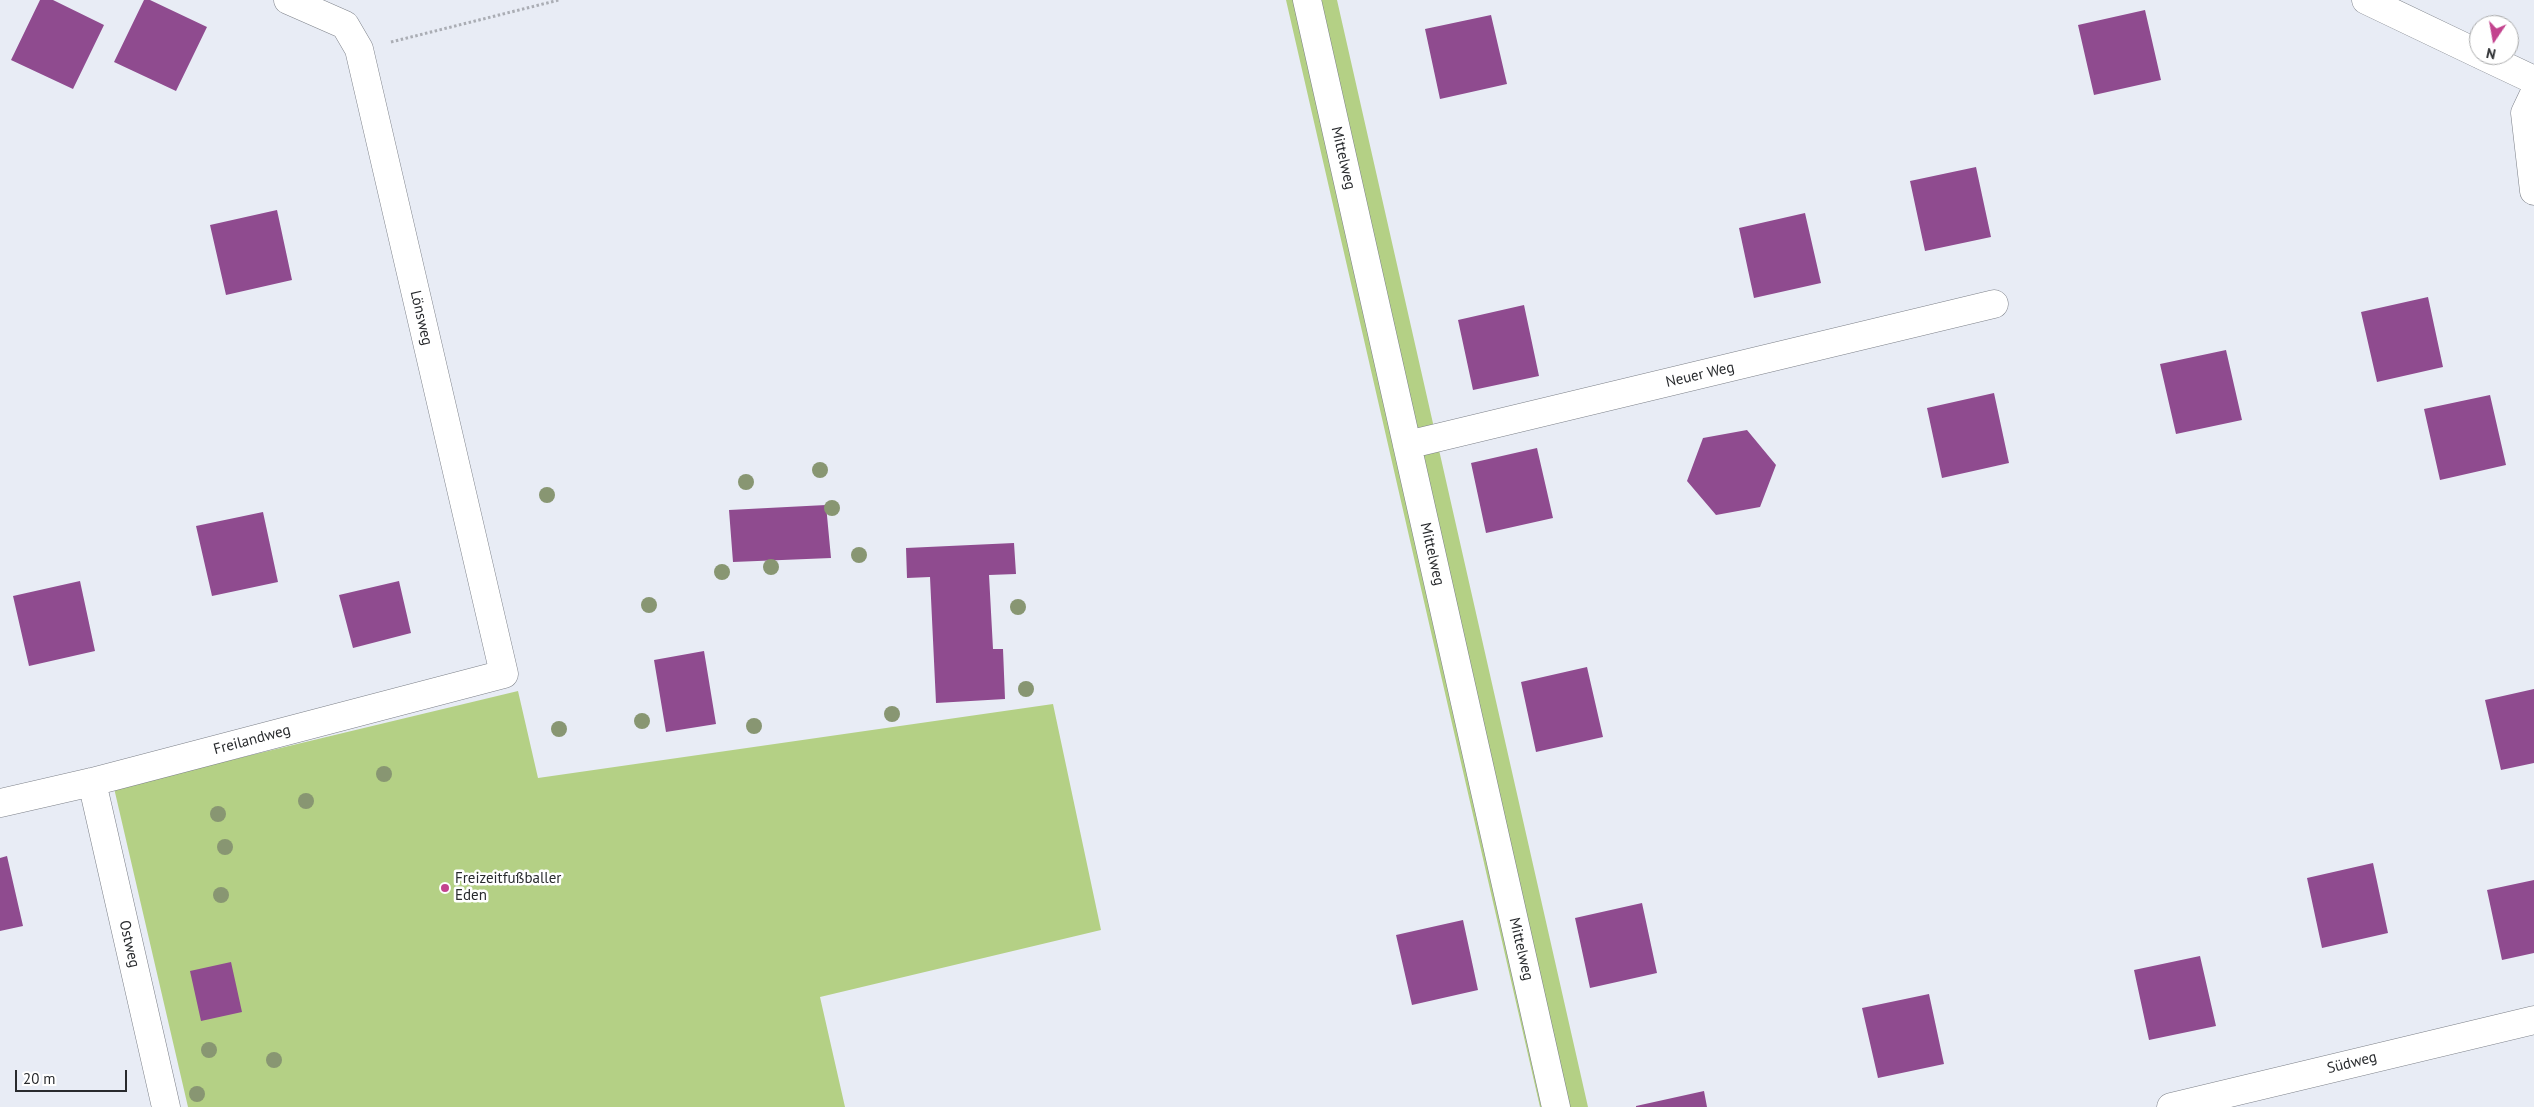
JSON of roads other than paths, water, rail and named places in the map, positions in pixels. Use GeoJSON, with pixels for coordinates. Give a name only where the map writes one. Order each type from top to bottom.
{"type":"FeatureCollection","features":[{"type":"Feature","properties":{"kind":"street","name":"Lönsweg"},"geometry":{"type":"LineString","coordinates":[[288,0],[345,25],[359,50],[504,674]]}},
{"type":"Feature","properties":{"kind":"street","name":"Mittelweg"},"geometry":{"type":"LineString","coordinates":[[1307,0],[1556,1107]]}},
{"type":"Feature","properties":{"kind":"street"},"geometry":{"type":"LineString","coordinates":[[2366,0],[2469,49]]}},
{"type":"Feature","properties":{"kind":"street"},"geometry":{"type":"LineString","coordinates":[[2503,65],[2534,80]]}},
{"type":"Feature","properties":{"kind":"street"},"geometry":{"type":"LineString","coordinates":[[2534,94],[2525,113],[2534,191]]}},
{"type":"Feature","properties":{"kind":"street","name":"Neuer Weg"},"geometry":{"type":"LineString","coordinates":[[1407,445],[1994,304]]}},
{"type":"Feature","properties":{"kind":"street","name":"Freilandweg"},"geometry":{"type":"LineString","coordinates":[[0,804],[92,782],[504,674]]}},
{"type":"Feature","properties":{"kind":"street","name":"Ostweg"},"geometry":{"type":"LineString","coordinates":[[92,782],[166,1107]]}},
{"type":"Feature","properties":{"kind":"street","name":"Südweg"},"geometry":{"type":"LineString","coordinates":[[2171,1107],[2534,1020]]}},
{"type":"Feature","properties":{"kind":"place","name":"Freizeitfußballer Eden"},"geometry":{"type":"Point","coordinates":[445,888]}}]}
